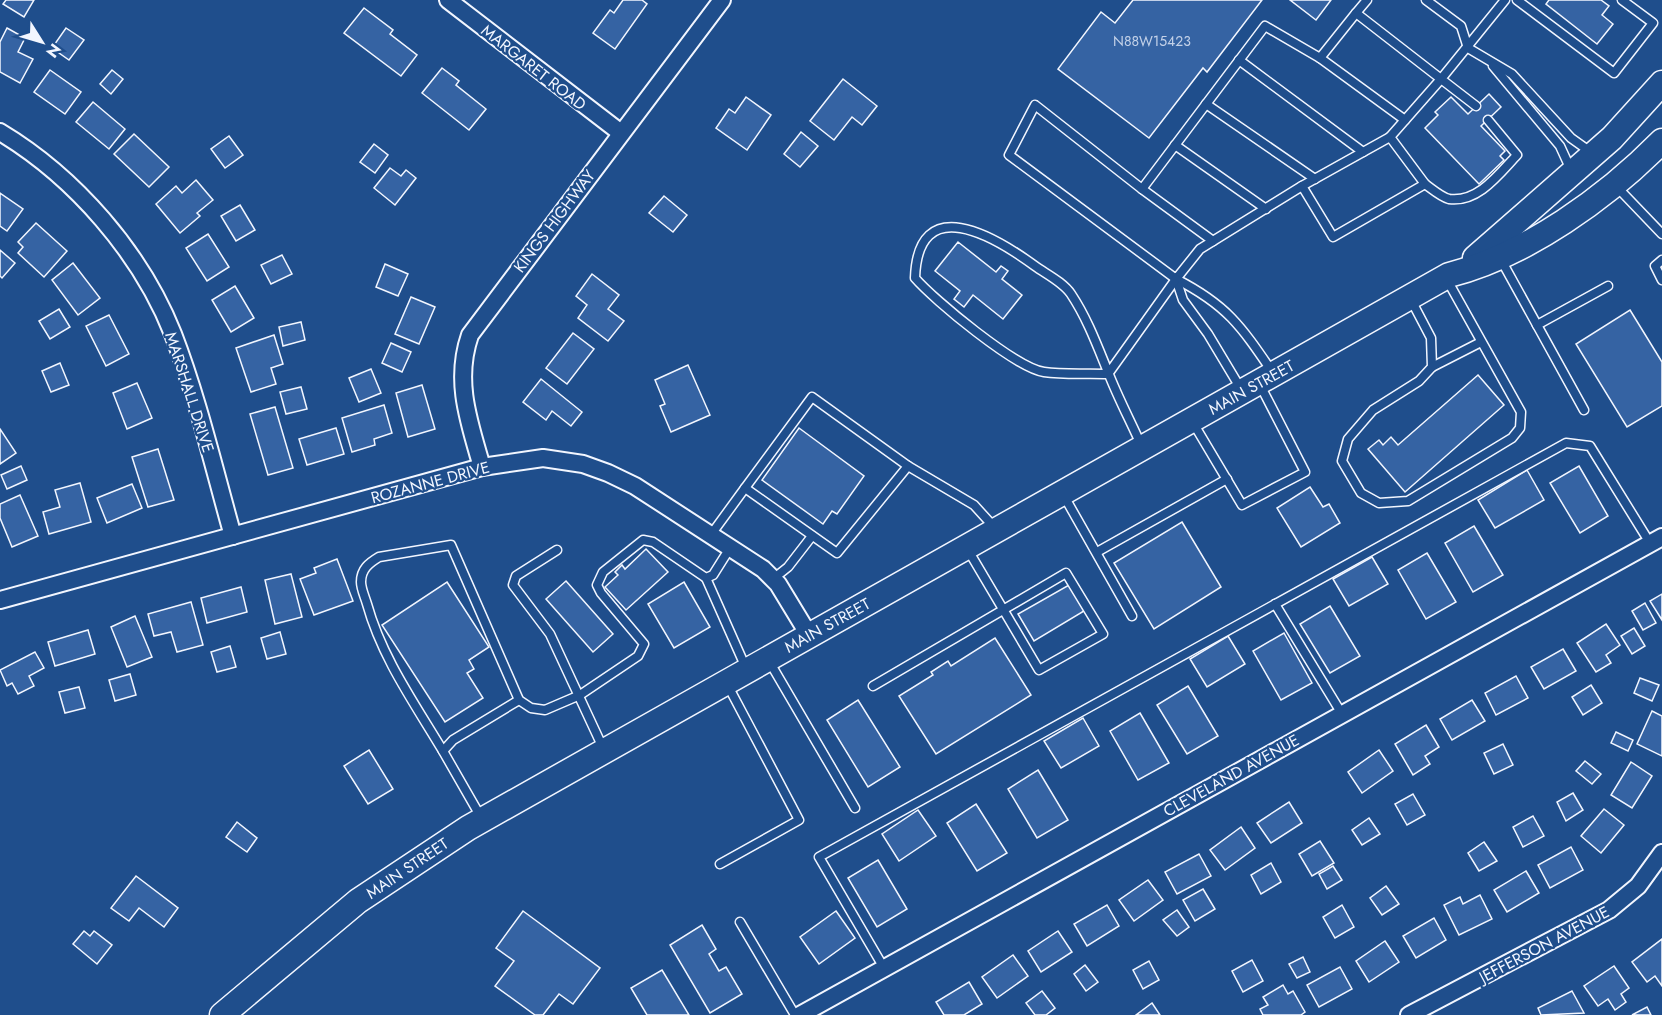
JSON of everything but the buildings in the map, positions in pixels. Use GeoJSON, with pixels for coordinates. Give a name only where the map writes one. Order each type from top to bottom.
{"type":"FeatureCollection","features":[{"type":"Feature","properties":{"kind":"main road","name":"MAIN STREET"},"geometry":{"type":"LineString","coordinates":[[1495,250],[1662,83]]}},
{"type":"Feature","properties":{"kind":"main road","name":"MAIN STREET"},"geometry":{"type":"LineString","coordinates":[[222,1015],[358,902],[403,869],[482,820],[1495,250],[1545,234],[1614,184],[1662,141]]}},
{"type":"Feature","properties":{"kind":"main road"},"geometry":{"type":"LineString","coordinates":[[1585,162],[1614,184]]}},
{"type":"Feature","properties":{"kind":"street","name":"MARGARET ROAD"},"geometry":{"type":"LineString","coordinates":[[448,0],[621,134]]}},
{"type":"Feature","properties":{"kind":"street","name":"KINGS HIGHWAY"},"geometry":{"type":"LineString","coordinates":[[482,467],[462,386],[463,357],[470,335],[722,0]]}},
{"type":"Feature","properties":{"kind":"street","name":"MARSHALL DRIVE"},"geometry":{"type":"LineString","coordinates":[[0,132],[51,168],[75,191],[110,229],[147,282],[172,331],[183,362],[233,536]]}},
{"type":"Feature","properties":{"kind":"street","name":"ROZANNE DRIVE"},"geometry":{"type":"LineString","coordinates":[[0,600],[482,467],[543,458],[583,464],[635,486],[730,548],[773,579],[809,635]]}},
{"type":"Feature","properties":{"kind":"street","name":"CLEVELAND AVENUE"},"geometry":{"type":"LineString","coordinates":[[800,1015],[1656,540]]}},
{"type":"Feature","properties":{"kind":"street","name":"JEFFERSON AVENUE"},"geometry":{"type":"LineString","coordinates":[[1409,1015],[1609,910],[1638,886],[1662,853]]}},
{"type":"Feature","properties":{"kind":"lane"},"geometry":{"type":"LineString","coordinates":[[1320,58],[1367,0]]}},
{"type":"Feature","properties":{"kind":"lane"},"geometry":{"type":"LineString","coordinates":[[1426,0],[1461,26],[1468,48],[1512,74],[1571,138],[1585,162]]}},
{"type":"Feature","properties":{"kind":"lane"},"geometry":{"type":"LineString","coordinates":[[1108,374],[1200,249],[1302,186],[1390,137],[1468,48],[1505,0]]}},
{"type":"Feature","properties":{"kind":"lane"},"geometry":{"type":"LineString","coordinates":[[1517,0],[1614,73],[1653,23],[1622,0]]}},
{"type":"Feature","properties":{"kind":"lane"},"geometry":{"type":"LineString","coordinates":[[1528,8],[1534,0]]}},
{"type":"Feature","properties":{"kind":"lane"},"geometry":{"type":"LineString","coordinates":[[1356,13],[1476,106]]}},
{"type":"Feature","properties":{"kind":"lane"},"geometry":{"type":"LineString","coordinates":[[1142,189],[1265,26],[1320,58],[1405,120]]}},
{"type":"Feature","properties":{"kind":"lane"},"geometry":{"type":"LineString","coordinates":[[1239,60],[1363,152]]}},
{"type":"Feature","properties":{"kind":"lane"},"geometry":{"type":"LineString","coordinates":[[1490,63],[1560,146],[1585,162]]}},
{"type":"Feature","properties":{"kind":"lane"},"geometry":{"type":"LineString","coordinates":[[1206,104],[1315,179]]}},
{"type":"Feature","properties":{"kind":"lane"},"geometry":{"type":"LineString","coordinates":[[1192,420],[1242,505],[1305,472],[1258,383],[1239,324],[1208,295],[1176,279],[1009,155],[1035,105],[1213,241]]}},
{"type":"Feature","properties":{"kind":"lane"},"geometry":{"type":"LineString","coordinates":[[1390,137],[1425,184],[1447,199],[1471,197],[1495,178],[1517,155],[1488,120]]}},
{"type":"Feature","properties":{"kind":"lane"},"geometry":{"type":"LineString","coordinates":[[1175,145],[1266,209]]}},
{"type":"Feature","properties":{"kind":"lane"},"geometry":{"type":"LineString","coordinates":[[1302,186],[1333,237],[1425,184]]}},
{"type":"Feature","properties":{"kind":"lane"},"geometry":{"type":"LineString","coordinates":[[1614,184],[1662,234]]}},
{"type":"Feature","properties":{"kind":"lane"},"geometry":{"type":"LineString","coordinates":[[1108,374],[1043,372],[1024,365],[929,295],[915,278],[915,260],[923,241],[943,226],[966,227],[1007,246],[1070,291],[1091,329],[1108,374],[1142,448]]}},
{"type":"Feature","properties":{"kind":"lane"},"geometry":{"type":"LineString","coordinates":[[1495,250],[1584,410]]}},
{"type":"Feature","properties":{"kind":"lane"},"geometry":{"type":"LineString","coordinates":[[1662,260],[1655,266],[1662,280]]}},
{"type":"Feature","properties":{"kind":"lane"},"geometry":{"type":"LineString","coordinates":[[1451,276],[1481,342],[1521,412],[1520,428],[1512,438],[1408,501],[1379,503],[1370,500],[1361,493],[1342,461],[1347,439],[1373,410],[1419,381],[1432,367],[1481,342]]}},
{"type":"Feature","properties":{"kind":"lane"},"geometry":{"type":"LineString","coordinates":[[1176,279],[1183,300],[1208,334],[1258,383]]}},
{"type":"Feature","properties":{"kind":"lane"},"geometry":{"type":"LineString","coordinates":[[1537,325],[1608,286]]}},
{"type":"Feature","properties":{"kind":"lane"},"geometry":{"type":"LineString","coordinates":[[1410,298],[1431,338],[1432,367]]}},
{"type":"Feature","properties":{"kind":"lane"},"geometry":{"type":"LineString","coordinates":[[710,536],[812,397],[908,466],[974,505],[996,530]]}},
{"type":"Feature","properties":{"kind":"lane"},"geometry":{"type":"LineString","coordinates":[[884,968],[819,857],[1275,604],[1566,443],[1590,446],[1656,540]]}},
{"type":"Feature","properties":{"kind":"lane"},"geometry":{"type":"LineString","coordinates":[[745,488],[837,553],[908,466]]}},
{"type":"Feature","properties":{"kind":"lane"},"geometry":{"type":"LineString","coordinates":[[1097,552],[1227,479]]}},
{"type":"Feature","properties":{"kind":"lane"},"geometry":{"type":"LineString","coordinates":[[1062,493],[1132,616]]}},
{"type":"Feature","properties":{"kind":"lane"},"geometry":{"type":"LineString","coordinates":[[773,579],[788,567],[812,536]]}},
{"type":"Feature","properties":{"kind":"lane"},"geometry":{"type":"LineString","coordinates":[[482,820],[392,666],[372,621],[361,583],[364,569],[379,557],[451,545],[503,658],[519,700],[531,708],[545,710],[580,695],[638,656],[644,644],[597,585],[603,572],[643,540],[653,542],[706,578],[747,670]]}},
{"type":"Feature","properties":{"kind":"lane"},"geometry":{"type":"LineString","coordinates":[[873,686],[1001,609],[1066,573],[1103,634],[1039,670],[1001,609],[966,547]]}},
{"type":"Feature","properties":{"kind":"lane"},"geometry":{"type":"LineString","coordinates":[[706,578],[713,575],[730,548]]}},
{"type":"Feature","properties":{"kind":"lane"},"geometry":{"type":"LineString","coordinates":[[556,550],[516,576],[513,585],[550,634],[604,750]]}},
{"type":"Feature","properties":{"kind":"lane"},"geometry":{"type":"LineString","coordinates":[[1275,604],[1342,714]]}},
{"type":"Feature","properties":{"kind":"lane"},"geometry":{"type":"LineString","coordinates":[[768,658],[855,808]]}},
{"type":"Feature","properties":{"kind":"lane"},"geometry":{"type":"LineString","coordinates":[[720,864],[799,820],[726,681]]}},
{"type":"Feature","properties":{"kind":"lane"},"geometry":{"type":"LineString","coordinates":[[443,751],[453,740],[519,700]]}},
{"type":"Feature","properties":{"kind":"lane"},"geometry":{"type":"LineString","coordinates":[[740,922],[795,1015]]}}]}
